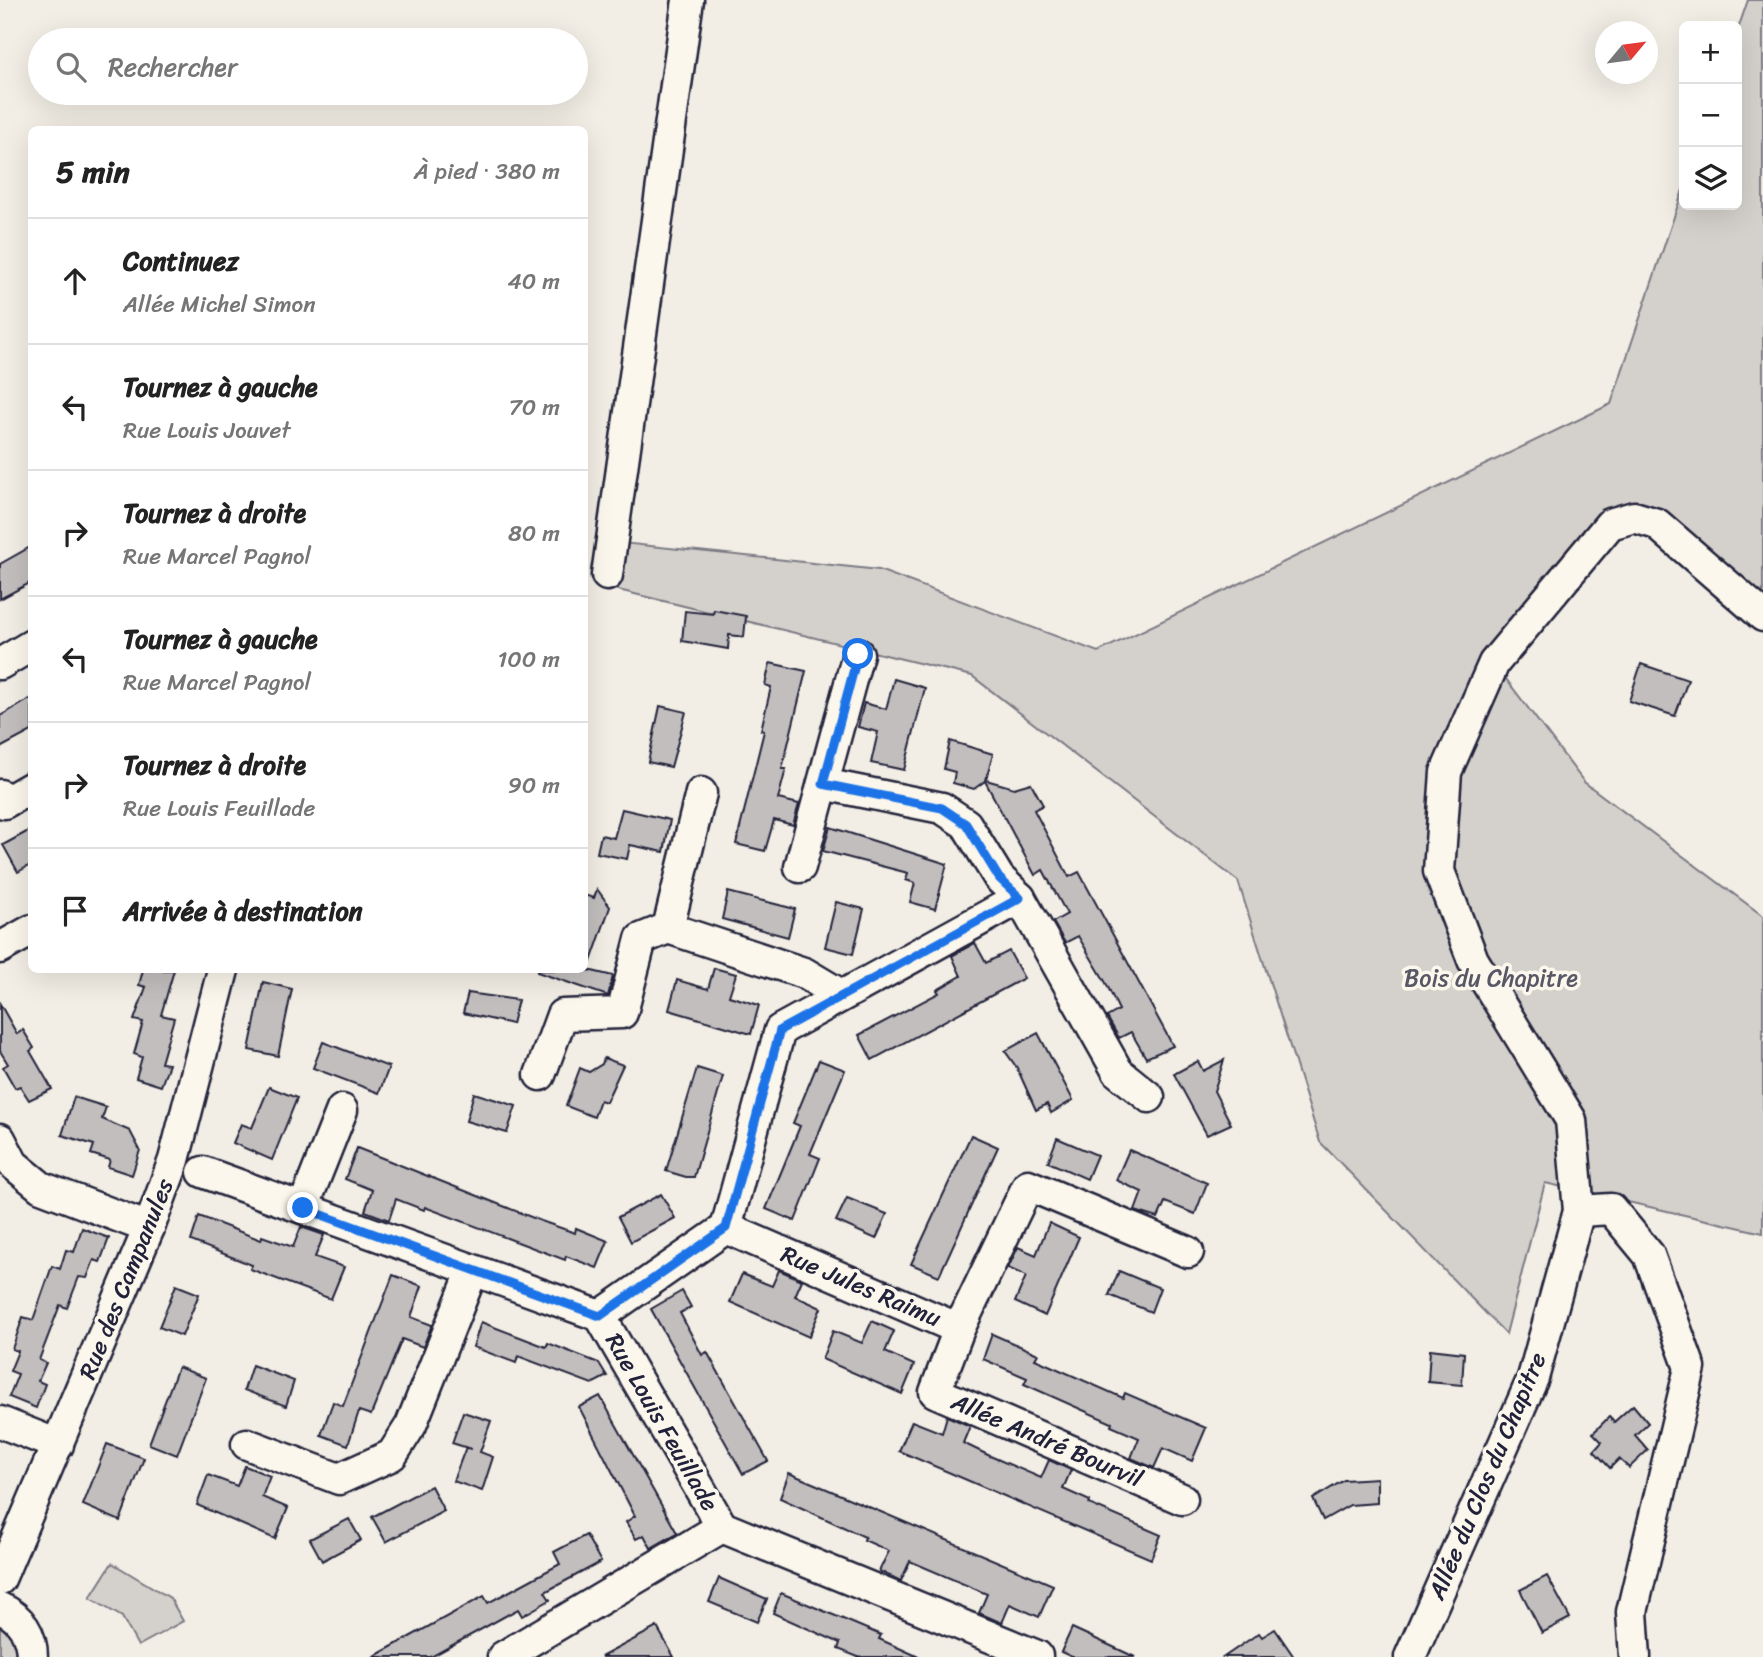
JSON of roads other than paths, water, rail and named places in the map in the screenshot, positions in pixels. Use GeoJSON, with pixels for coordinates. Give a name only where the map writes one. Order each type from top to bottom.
{"type":"FeatureCollection","features":[{"type":"Feature","properties":{"kind":"street"},"geometry":{"type":"LineString","coordinates":[[607,575],[688,0]]}},
{"type":"Feature","properties":{"kind":"street","name":"Allée du Clos du Chapitre"},"geometry":{"type":"LineString","coordinates":[[1409,1657],[1533,1378],[1579,1212],[1572,1120],[1473,960],[1439,871],[1446,772],[1494,663],[1610,524],[1634,517],[1657,524],[1763,616]]}},
{"type":"Feature","properties":{"kind":"street"},"geometry":{"type":"LineString","coordinates":[[0,664],[28,647]]}},
{"type":"Feature","properties":{"kind":"street"},"geometry":{"type":"LineString","coordinates":[[800,867],[858,654]]}},
{"type":"Feature","properties":{"kind":"street"},"geometry":{"type":"LineString","coordinates":[[823,784],[942,808],[966,824],[999,878],[1020,898],[1118,1072],[1149,1097]]}},
{"type":"Feature","properties":{"kind":"street"},"geometry":{"type":"LineString","coordinates":[[0,795],[4,803],[28,789]]}},
{"type":"Feature","properties":{"kind":"street"},"geometry":{"type":"LineString","coordinates":[[668,928],[701,793]]}},
{"type":"Feature","properties":{"kind":"street"},"geometry":{"type":"LineString","coordinates":[[600,1316],[726,1228],[780,1030],[1020,898]]}},
{"type":"Feature","properties":{"kind":"street"},"geometry":{"type":"LineString","coordinates":[[540,1075],[562,1015],[622,1013],[641,939],[668,928],[804,972],[841,995]]}},
{"type":"Feature","properties":{"kind":"street"},"geometry":{"type":"LineString","coordinates":[[0,948],[28,932]]}},
{"type":"Feature","properties":{"kind":"street","name":"Rue des Campanules"},"geometry":{"type":"LineString","coordinates":[[0,1579],[149,1228],[174,1160],[222,973]]}},
{"type":"Feature","properties":{"kind":"street"},"geometry":{"type":"LineString","coordinates":[[303,1208],[342,1110]]}},
{"type":"Feature","properties":{"kind":"street"},"geometry":{"type":"LineString","coordinates":[[0,1139],[13,1164],[41,1187],[149,1228]]}},
{"type":"Feature","properties":{"kind":"street","name":"Rue Louis Feuillade"},"geometry":{"type":"LineString","coordinates":[[203,1172],[472,1272],[600,1316],[722,1527],[983,1646],[1037,1656]]}},
{"type":"Feature","properties":{"kind":"street","name":"Rue Jules Raimu"},"geometry":{"type":"LineString","coordinates":[[726,1228],[959,1329],[1028,1185],[1188,1252]]}},
{"type":"Feature","properties":{"kind":"street"},"geometry":{"type":"LineString","coordinates":[[1579,1212],[1611,1209],[1649,1255],[1690,1368],[1632,1612],[1635,1657]]}},
{"type":"Feature","properties":{"kind":"street"},"geometry":{"type":"LineString","coordinates":[[247,1444],[339,1479],[392,1455],[411,1425],[472,1272]]}},
{"type":"Feature","properties":{"kind":"street","name":"Allée André Bourvil"},"geometry":{"type":"LineString","coordinates":[[959,1329],[935,1392],[1182,1499]]}},
{"type":"Feature","properties":{"kind":"street"},"geometry":{"type":"LineString","coordinates":[[0,1422],[58,1445]]}},
{"type":"Feature","properties":{"kind":"street"},"geometry":{"type":"LineString","coordinates":[[503,1657],[722,1527]]}},
{"type":"Feature","properties":{"kind":"street"},"geometry":{"type":"LineString","coordinates":[[0,1608],[10,1612],[24,1626],[32,1644],[33,1657]]}},
{"type":"Feature","properties":{"kind":"park label","name":"Bois du Chapitre"},"geometry":{"type":"Point","coordinates":[1491,978]}}]}
